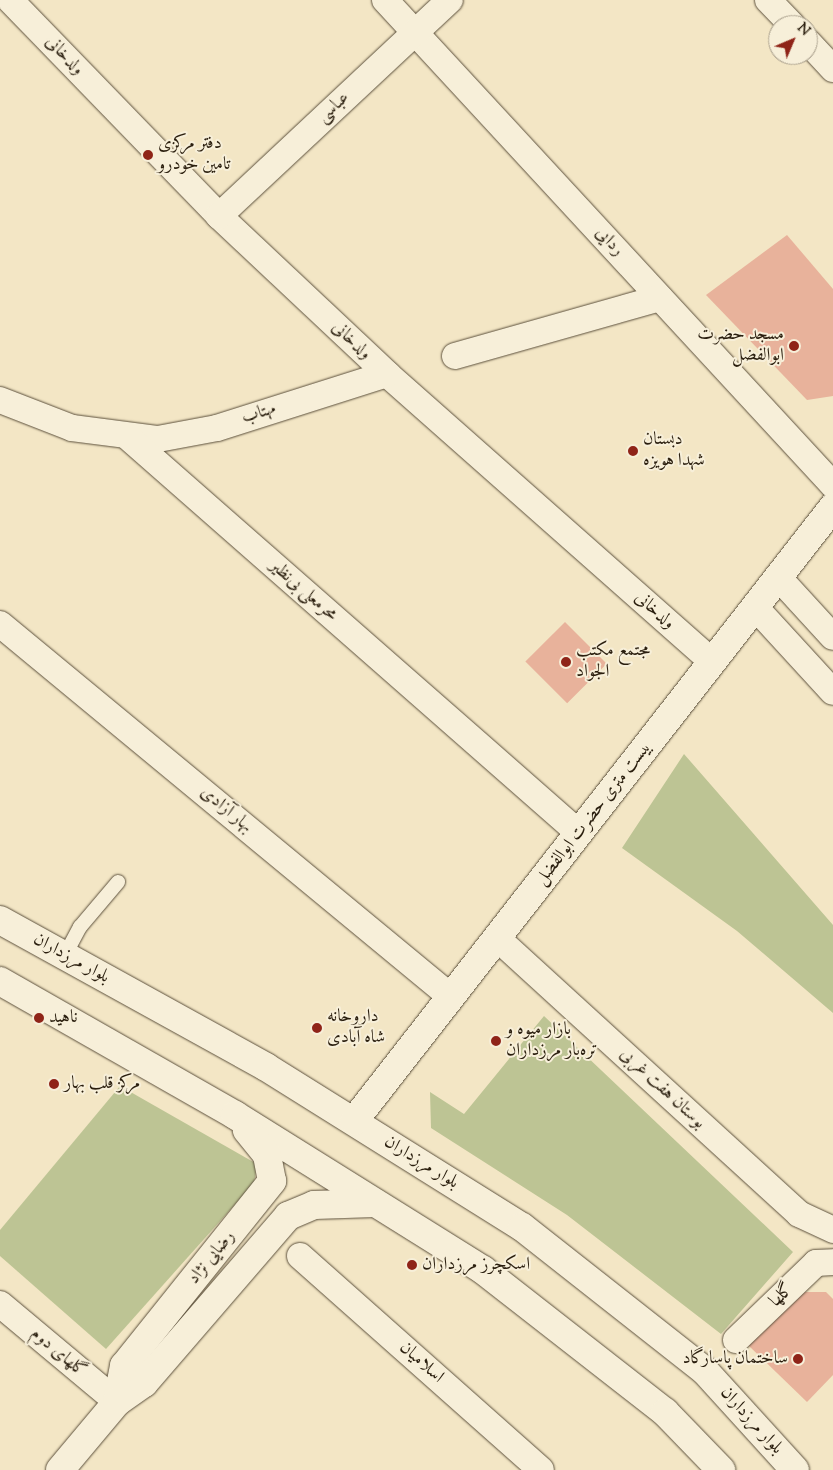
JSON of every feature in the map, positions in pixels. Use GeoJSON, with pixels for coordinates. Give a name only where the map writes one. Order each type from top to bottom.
{"type":"FeatureCollection","features":[{"type":"Feature","properties":{"kind":"main road","name":"بیست متری حضرت ابوالفضل"},"geometry":{"type":"LineString","coordinates":[[354,1121],[833,507]]}},
{"type":"Feature","properties":{"kind":"main road","name":"بلوار مرزداران"},"geometry":{"type":"LineString","coordinates":[[0,920],[65,955],[354,1121],[522,1228],[616,1297],[704,1370],[795,1470]]}},
{"type":"Feature","properties":{"kind":"main road"},"geometry":{"type":"LineString","coordinates":[[0,981],[235,1115],[483,1270],[580,1342],[665,1412],[721,1470]]}},
{"type":"Feature","properties":{"kind":"main road","name":"رضایی نژاد"},"geometry":{"type":"LineString","coordinates":[[117,1402],[124,1366],[272,1181],[267,1155],[235,1115]]}},
{"type":"Feature","properties":{"kind":"main road","name":"رضایی نژاد"},"geometry":{"type":"LineString","coordinates":[[60,1470],[117,1402],[144,1384],[288,1216],[314,1205],[375,1203]]}},
{"type":"Feature","properties":{"kind":"street"},"geometry":{"type":"LineString","coordinates":[[0,8],[5,0]]}},
{"type":"Feature","properties":{"kind":"street","name":"ولدخانی"},"geometry":{"type":"LineString","coordinates":[[10,0],[219,216],[387,374],[712,662]]}},
{"type":"Feature","properties":{"kind":"street","name":"ردایی"},"geometry":{"type":"LineString","coordinates":[[385,0],[833,485]]}},
{"type":"Feature","properties":{"kind":"street","name":"عباسی"},"geometry":{"type":"LineString","coordinates":[[219,216],[450,0]]}},
{"type":"Feature","properties":{"kind":"street"},"geometry":{"type":"LineString","coordinates":[[768,0],[782,15]]}},
{"type":"Feature","properties":{"kind":"street"},"geometry":{"type":"LineString","coordinates":[[818,53],[833,69]]}},
{"type":"Feature","properties":{"kind":"street"},"geometry":{"type":"LineString","coordinates":[[455,356],[660,298]]}},
{"type":"Feature","properties":{"kind":"street","name":"مهتاب"},"geometry":{"type":"LineString","coordinates":[[129,438],[158,439],[217,428],[387,374]]}},
{"type":"Feature","properties":{"kind":"street"},"geometry":{"type":"LineString","coordinates":[[0,400],[72,428],[129,438]]}},
{"type":"Feature","properties":{"kind":"street","name":"محرمعلی بی‌نظیر"},"geometry":{"type":"LineString","coordinates":[[129,438],[579,833]]}},
{"type":"Feature","properties":{"kind":"street"},"geometry":{"type":"LineString","coordinates":[[778,577],[833,637]]}},
{"type":"Feature","properties":{"kind":"street"},"geometry":{"type":"LineString","coordinates":[[755,608],[833,692]]}},
{"type":"Feature","properties":{"kind":"street","name":"بهار آزادی"},"geometry":{"type":"LineString","coordinates":[[0,624],[451,997]]}},
{"type":"Feature","properties":{"kind":"street","name":"بوستان هفت غربی"},"geometry":{"type":"LineString","coordinates":[[497,938],[799,1214],[833,1230]]}},
{"type":"Feature","properties":{"kind":"street","name":"اسلامیان"},"geometry":{"type":"LineString","coordinates":[[300,1256],[541,1470]]}},
{"type":"Feature","properties":{"kind":"street","name":"گلها"},"geometry":{"type":"LineString","coordinates":[[736,1340],[816,1263],[833,1262]]}},
{"type":"Feature","properties":{"kind":"street","name":"گلهای دوم"},"geometry":{"type":"LineString","coordinates":[[0,1304],[117,1402]]}},
{"type":"Feature","properties":{"kind":"lane"},"geometry":{"type":"LineString","coordinates":[[65,955],[80,927],[118,882]]}},
{"type":"Feature","properties":{"kind":"green space"},"geometry":{"type":"Polygon","coordinates":[[[684,754],[833,925],[833,1013],[737,931],[622,848],[684,754]]]}},
{"type":"Feature","properties":{"kind":"green space"},"geometry":{"type":"Polygon","coordinates":[[[544,1016],[793,1252],[721,1334],[567,1215],[431,1128],[430,1092],[464,1114],[544,1016]]]}},
{"type":"Feature","properties":{"kind":"green space"},"geometry":{"type":"Polygon","coordinates":[[[120,1086],[257,1164],[254,1183],[106,1349],[0,1256],[0,1230],[120,1086]]]}},
{"type":"Feature","properties":{"kind":"building","name":"مسجد حضرت ابوالفضل"},"geometry":{"type":"Polygon","coordinates":[[[787,235],[833,289],[833,396],[807,400],[706,295],[787,235]]]}},
{"type":"Feature","properties":{"kind":"building","name":"مجتمع مکتب الجواد"},"geometry":{"type":"Polygon","coordinates":[[[565,622],[607,664],[567,703],[525,662],[565,622]]]}},
{"type":"Feature","properties":{"kind":"building","name":"ساختمان پاسارگاد"},"geometry":{"type":"Polygon","coordinates":[[[800,1292],[826,1292],[833,1299],[833,1375],[807,1402],[747,1344],[800,1292]]]}},
{"type":"Feature","properties":{"kind":"place","name":"دفتر مرکزی تامین خودرو"},"geometry":{"type":"Point","coordinates":[148,155]}},
{"type":"Feature","properties":{"kind":"place","name":"مسجد حضرت ابوالفضل"},"geometry":{"type":"Point","coordinates":[794,346]}},
{"type":"Feature","properties":{"kind":"place","name":"دبستان شهدا هویزه"},"geometry":{"type":"Point","coordinates":[633,451]}},
{"type":"Feature","properties":{"kind":"place","name":"مجتمع مکتب الجواد"},"geometry":{"type":"Point","coordinates":[566,662]}},
{"type":"Feature","properties":{"kind":"place","name":"ناهید"},"geometry":{"type":"Point","coordinates":[39,1018]}},
{"type":"Feature","properties":{"kind":"place","name":"داروخانه شاه آبادی"},"geometry":{"type":"Point","coordinates":[317,1028]}},
{"type":"Feature","properties":{"kind":"place","name":"بازار میوه و تره‌بار مرزداران"},"geometry":{"type":"Point","coordinates":[496,1041]}},
{"type":"Feature","properties":{"kind":"place","name":"مرکز قلب بهار"},"geometry":{"type":"Point","coordinates":[54,1084]}},
{"type":"Feature","properties":{"kind":"place","name":"اسکچرز مرزداران"},"geometry":{"type":"Point","coordinates":[412,1265]}},
{"type":"Feature","properties":{"kind":"place","name":"ساختمان پاسارگاد"},"geometry":{"type":"Point","coordinates":[798,1359]}}]}
